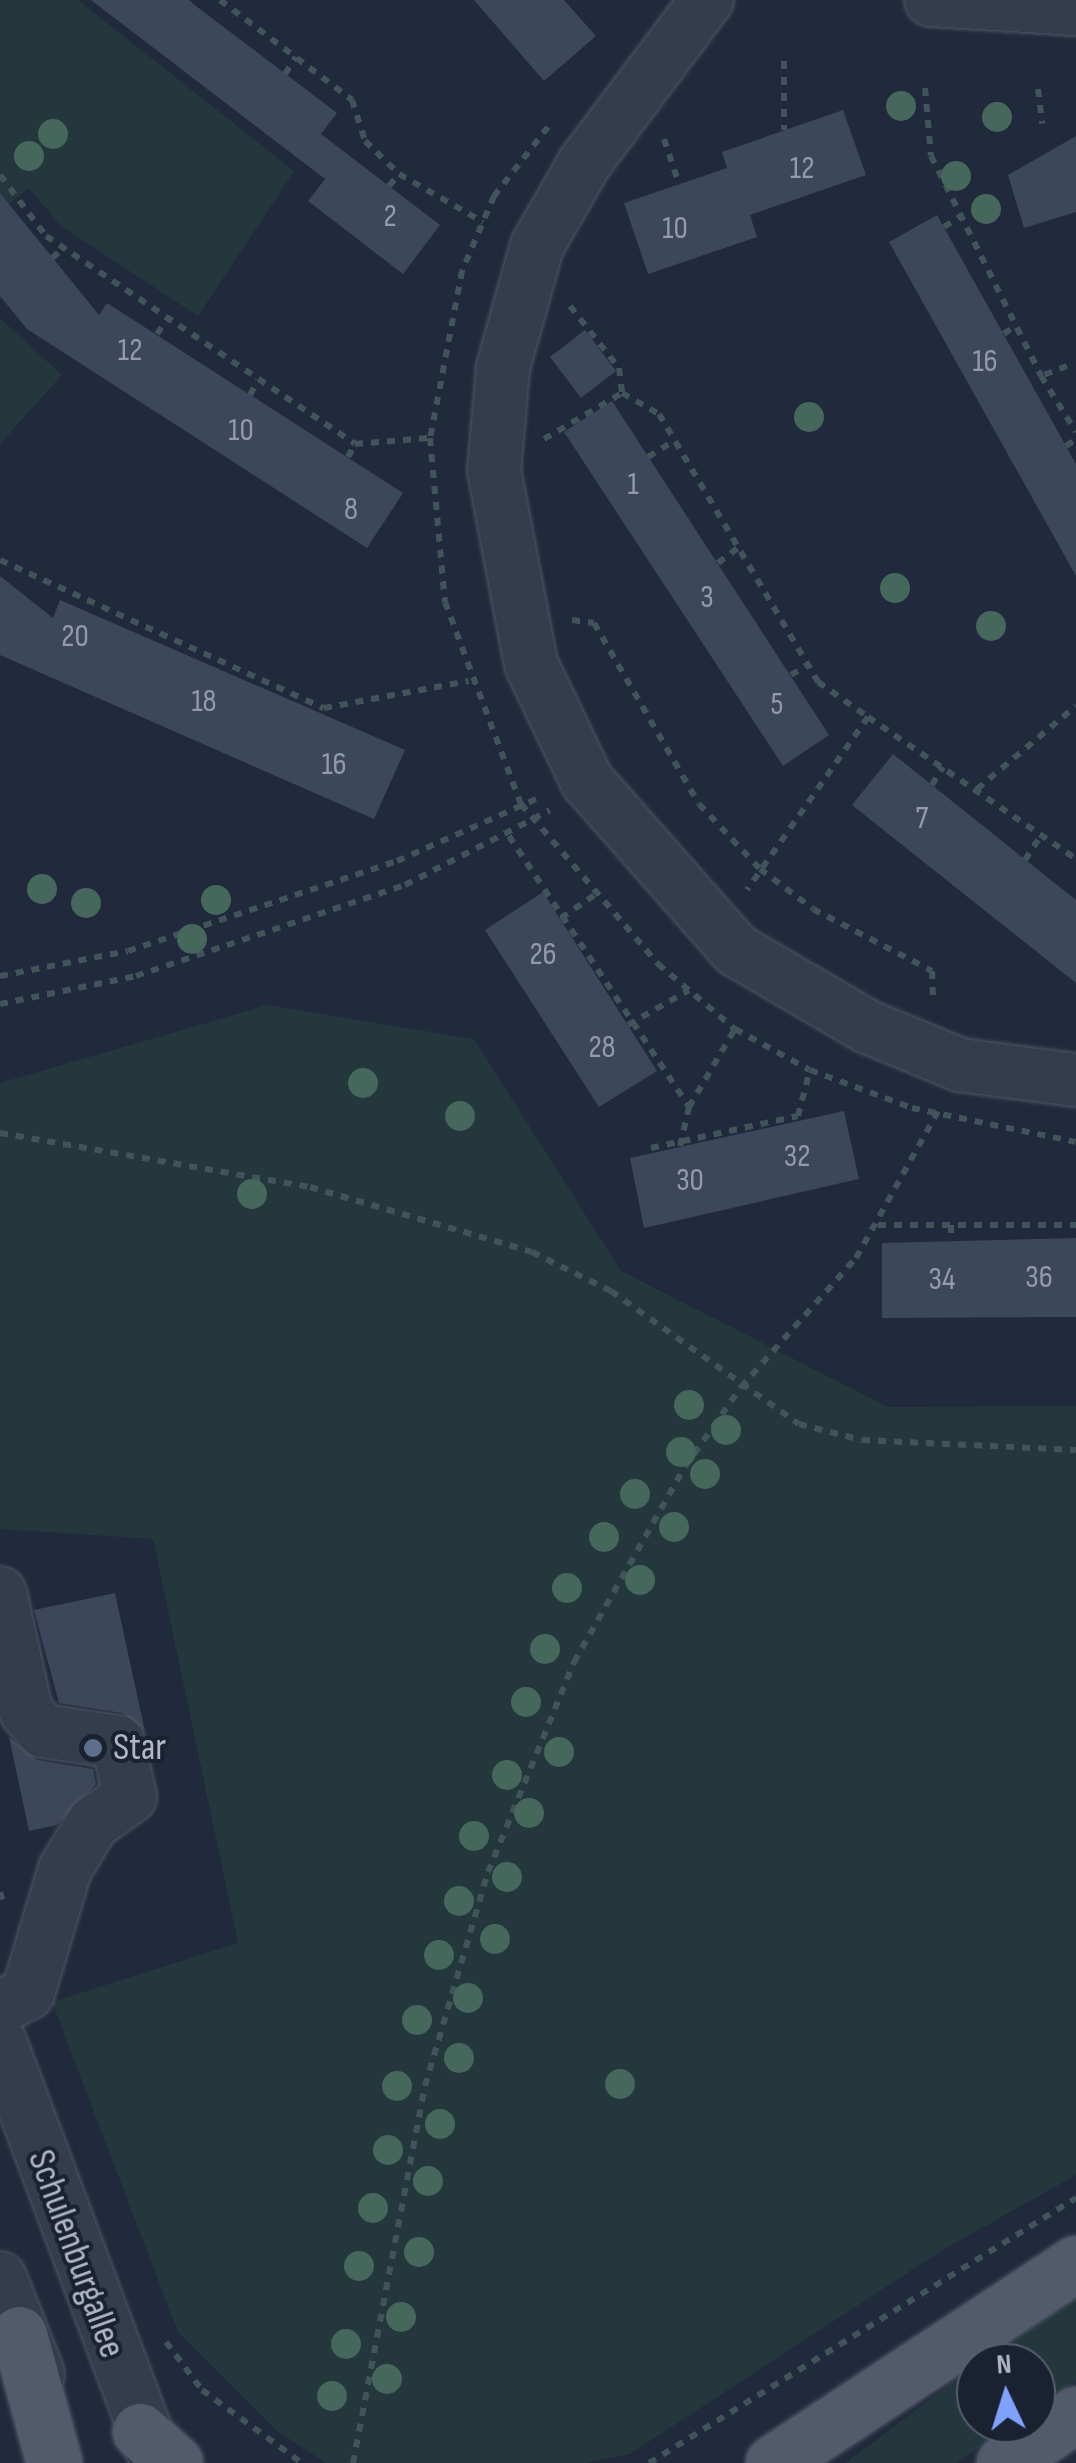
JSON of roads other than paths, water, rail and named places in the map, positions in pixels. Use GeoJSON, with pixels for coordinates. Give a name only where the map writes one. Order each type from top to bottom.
{"type":"FeatureCollection","features":[{"type":"Feature","properties":{"kind":"main road"},"geometry":{"type":"LineString","coordinates":[[773,2463],[1076,2263]]}},
{"type":"Feature","properties":{"kind":"main road"},"geometry":{"type":"LineString","coordinates":[[19,2334],[54,2463]]}},
{"type":"Feature","properties":{"kind":"main road"},"geometry":{"type":"LineString","coordinates":[[1004,2463],[1076,2414]]}},
{"type":"Feature","properties":{"kind":"street"},"geometry":{"type":"LineString","coordinates":[[707,0],[556,213],[503,368],[492,444],[500,530],[532,664],[587,782],[720,933],[868,1027],[960,1065],[1076,1080]]}},
{"type":"Feature","properties":{"kind":"street"},"geometry":{"type":"LineString","coordinates":[[931,0],[1076,8]]}},
{"type":"Feature","properties":{"kind":"street"},"geometry":{"type":"LineString","coordinates":[[0,1593],[26,1711],[43,1731],[75,1740],[118,1742],[130,1797],[93,1822],[65,1869],[14,2000]]}},
{"type":"Feature","properties":{"kind":"street","name":"Schulenburgallee"},"geometry":{"type":"LineString","coordinates":[[0,2042],[157,2452]]}},
{"type":"Feature","properties":{"kind":"street","name":"Schulenburgallee"},"geometry":{"type":"LineString","coordinates":[[0,2278],[19,2334],[80,2463]]}},
{"type":"Feature","properties":{"kind":"place","name":"Star"},"geometry":{"type":"Point","coordinates":[93,1748]}}]}
